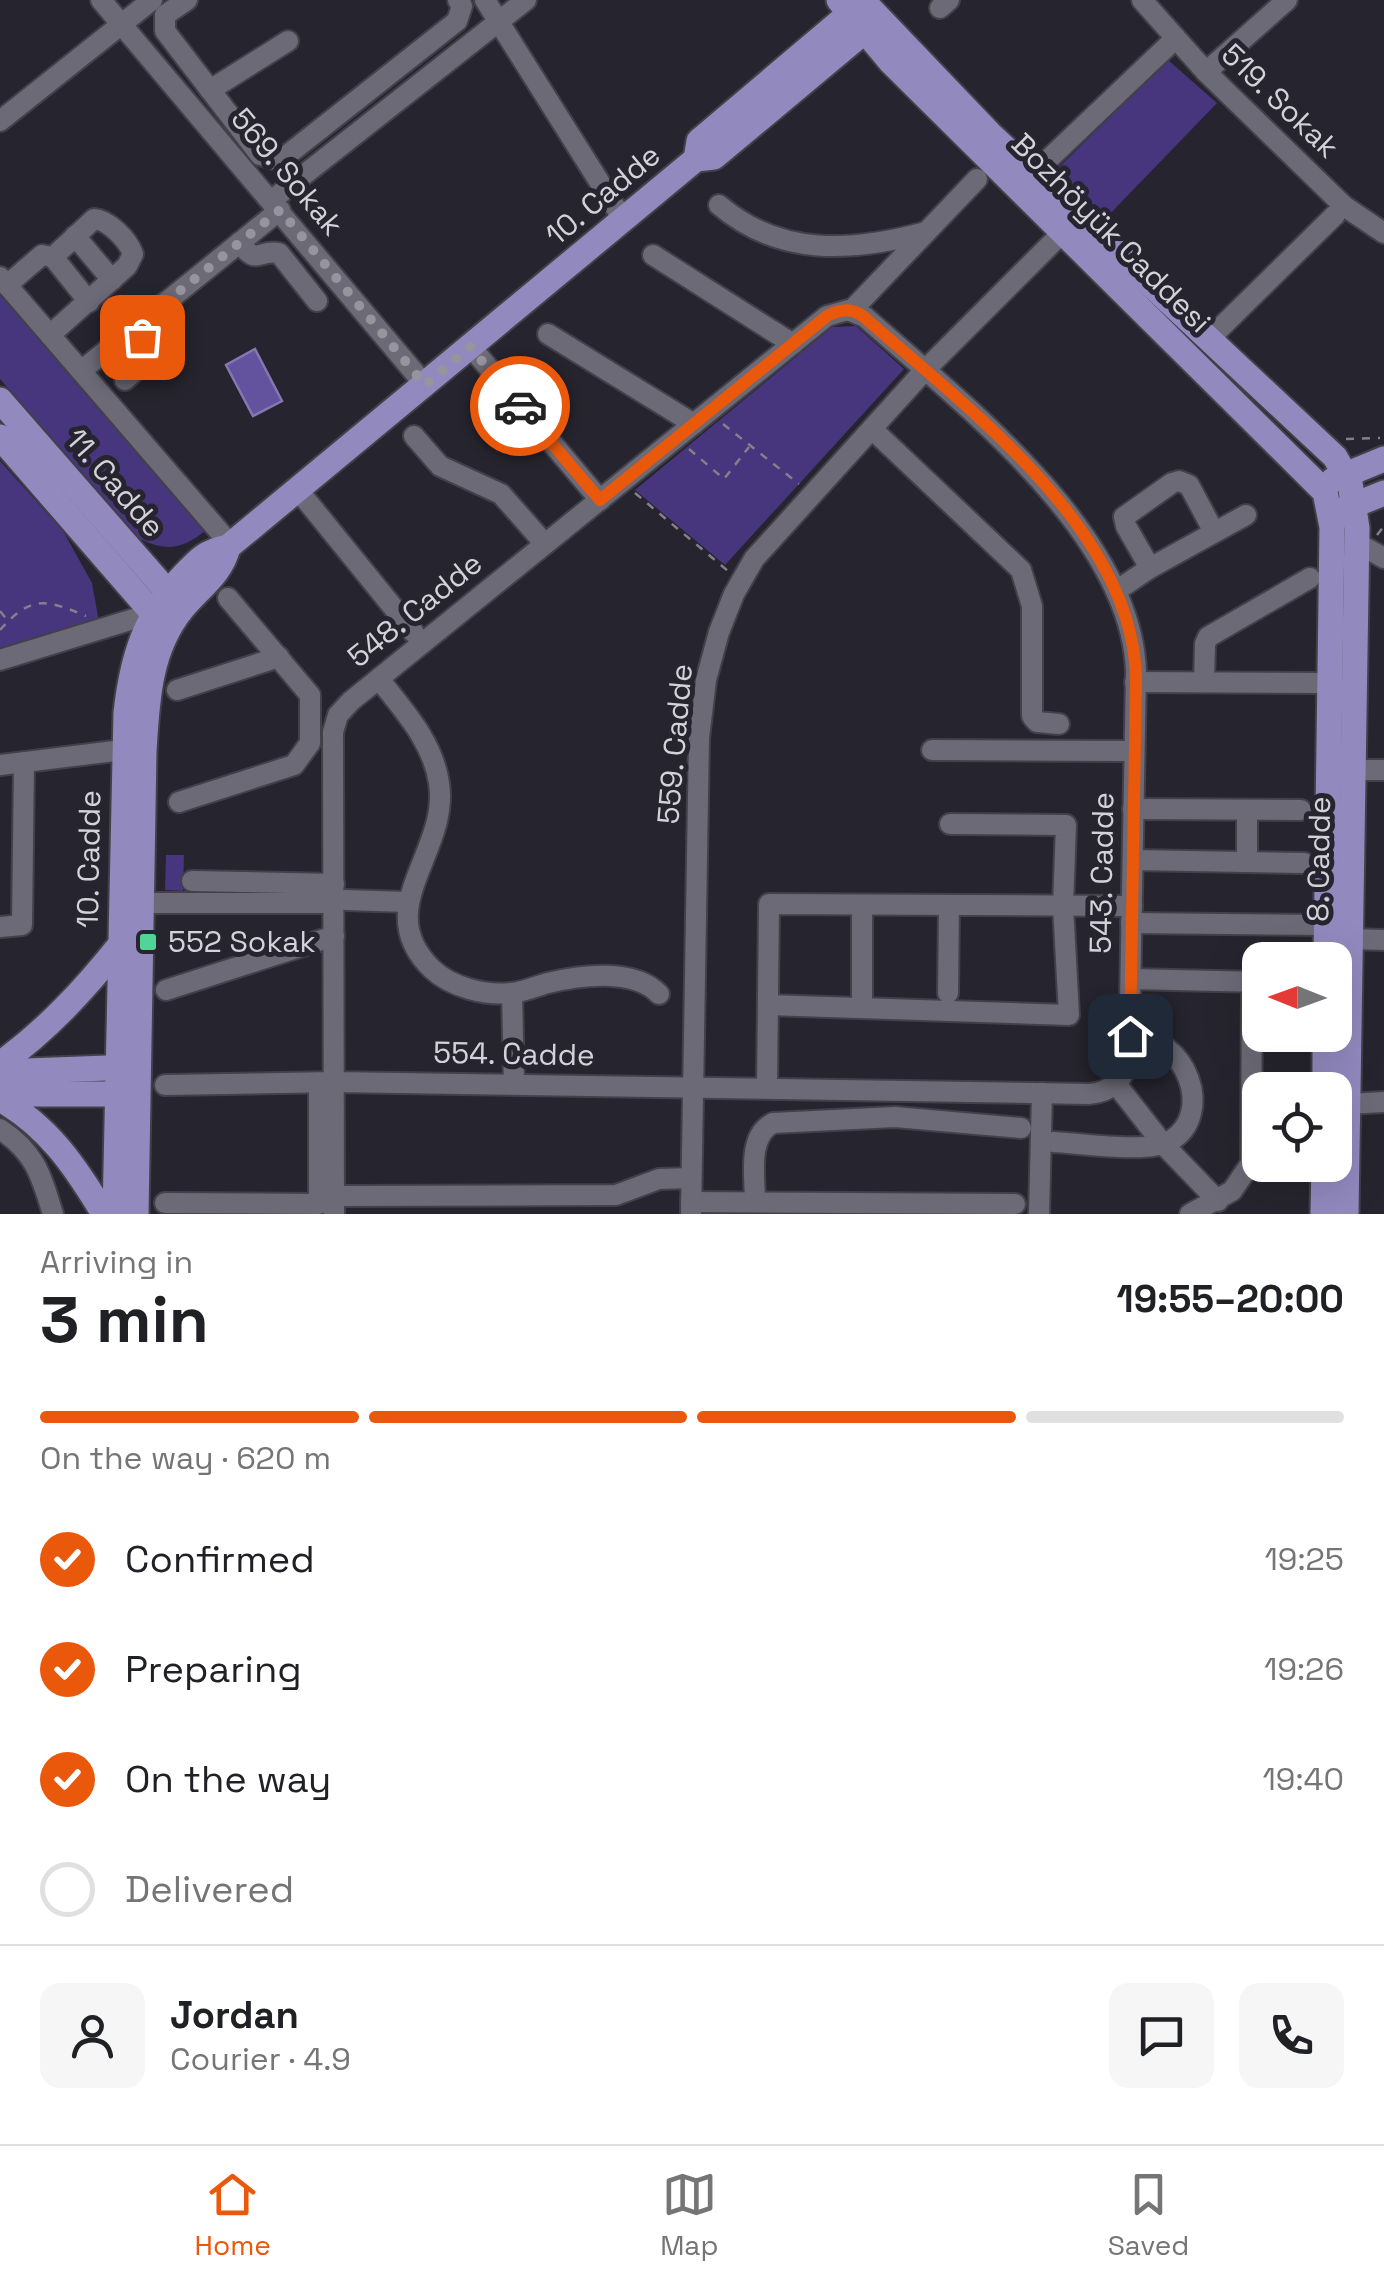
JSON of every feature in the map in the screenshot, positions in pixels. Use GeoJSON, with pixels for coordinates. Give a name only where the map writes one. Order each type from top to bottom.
{"type":"FeatureCollection","features":[{"type":"Feature","properties":{"kind":"main road","name":"10. Cadde"},"geometry":{"type":"LineString","coordinates":[[136,1214],[120,945],[123,750],[135,655],[167,611],[223,566],[229,546],[624,220],[696,158],[699,141],[860,12]]}},
{"type":"Feature","properties":{"kind":"main road","name":"Bozhöyük Caddesi"},"geometry":{"type":"LineString","coordinates":[[860,12],[1335,457],[1346,474],[1356,505]]}},
{"type":"Feature","properties":{"kind":"main road","name":"Bozhöyük Caddesi"},"geometry":{"type":"LineString","coordinates":[[860,12],[890,61],[1320,485],[1331,515]]}},
{"type":"Feature","properties":{"kind":"main road","name":"11. Cadde"},"geometry":{"type":"LineString","coordinates":[[0,400],[167,611]]}},
{"type":"Feature","properties":{"kind":"main road","name":"11. Cadde"},"geometry":{"type":"LineString","coordinates":[[1,441],[167,611]]}},
{"type":"Feature","properties":{"kind":"main road"},"geometry":{"type":"LineString","coordinates":[[1320,485],[1346,474],[1382,449]]}},
{"type":"Feature","properties":{"kind":"main road"},"geometry":{"type":"LineString","coordinates":[[1331,515],[1384,494]]}},
{"type":"Feature","properties":{"kind":"main road","name":"8. Cadde"},"geometry":{"type":"LineString","coordinates":[[1348,1072],[1356,505]]}},
{"type":"Feature","properties":{"kind":"main road","name":"8. Cadde"},"geometry":{"type":"LineString","coordinates":[[1327,942],[1331,515]]}},
{"type":"Feature","properties":{"kind":"main road","name":"10. Cadde"},"geometry":{"type":"LineString","coordinates":[[128,1067],[142,903],[146,714],[167,611]]}},
{"type":"Feature","properties":{"kind":"main road"},"geometry":{"type":"LineString","coordinates":[[0,1068],[88,986],[120,945]]}},
{"type":"Feature","properties":{"kind":"main road"},"geometry":{"type":"LineString","coordinates":[[0,1068],[128,1067]]}},
{"type":"Feature","properties":{"kind":"main road","name":"10. Cadde"},"geometry":{"type":"LineString","coordinates":[[116,1214],[128,1094]]}},
{"type":"Feature","properties":{"kind":"main road"},"geometry":{"type":"LineString","coordinates":[[0,1097],[128,1094]]}},
{"type":"Feature","properties":{"kind":"main road"},"geometry":{"type":"LineString","coordinates":[[0,1097],[28,1115],[64,1152],[104,1214]]}},
{"type":"Feature","properties":{"kind":"main road"},"geometry":{"type":"LineString","coordinates":[[1323,1214],[1324,1182]]}},
{"type":"Feature","properties":{"kind":"main road","name":"8. Cadde"},"geometry":{"type":"LineString","coordinates":[[1346,1214],[1347,1182]]}},
{"type":"Feature","properties":{"kind":"street","name":"569. Sokak"},"geometry":{"type":"LineString","coordinates":[[101,0],[425,385]]}},
{"type":"Feature","properties":{"kind":"street"},"geometry":{"type":"LineString","coordinates":[[0,121],[152,0]]}},
{"type":"Feature","properties":{"kind":"street"},"geometry":{"type":"LineString","coordinates":[[187,0],[165,15],[164,32],[260,155],[277,160],[457,21],[462,6],[458,0]]}},
{"type":"Feature","properties":{"kind":"street"},"geometry":{"type":"LineString","coordinates":[[486,0],[624,220]]}},
{"type":"Feature","properties":{"kind":"street"},"geometry":{"type":"LineString","coordinates":[[81,371],[526,0]]}},
{"type":"Feature","properties":{"kind":"street","name":"519. Sokak"},"geometry":{"type":"LineString","coordinates":[[1142,0],[1206,72],[1344,206],[1384,234]]}},
{"type":"Feature","properties":{"kind":"street"},"geometry":{"type":"LineString","coordinates":[[1206,72],[1287,0]]}},
{"type":"Feature","properties":{"kind":"street"},"geometry":{"type":"LineString","coordinates":[[1033,174],[1176,38]]}},
{"type":"Feature","properties":{"kind":"street"},"geometry":{"type":"LineString","coordinates":[[210,90],[288,41]]}},
{"type":"Feature","properties":{"kind":"street"},"geometry":{"type":"LineString","coordinates":[[924,371],[864,317],[851,311],[977,179]]}},
{"type":"Feature","properties":{"kind":"street"},"geometry":{"type":"LineString","coordinates":[[719,204],[761,234],[807,244],[880,243],[926,232]]}},
{"type":"Feature","properties":{"kind":"street"},"geometry":{"type":"LineString","coordinates":[[1209,339],[1335,215]]}},
{"type":"Feature","properties":{"kind":"street"},"geometry":{"type":"LineString","coordinates":[[50,335],[131,262],[131,248],[100,218],[88,222],[53,256]]}},
{"type":"Feature","properties":{"kind":"street","name":"559. Cadde"},"geometry":{"type":"LineString","coordinates":[[691,1208],[699,738],[712,654],[740,582],[760,552],[924,371],[1063,232]]}},
{"type":"Feature","properties":{"kind":"street"},"geometry":{"type":"LineString","coordinates":[[74,236],[112,280]]}},
{"type":"Feature","properties":{"kind":"street"},"geometry":{"type":"LineString","coordinates":[[240,242],[254,256],[279,252],[317,301]]}},
{"type":"Feature","properties":{"kind":"street"},"geometry":{"type":"LineString","coordinates":[[88,302],[53,256],[42,255],[3,281],[229,546]]}},
{"type":"Feature","properties":{"kind":"street"},"geometry":{"type":"LineString","coordinates":[[652,255],[792,344]]}},
{"type":"Feature","properties":{"kind":"street","name":"548. Cadde"},"geometry":{"type":"LineString","coordinates":[[334,1205],[326,1082],[337,896],[334,744],[338,714],[792,344],[834,312],[851,311]]}},
{"type":"Feature","properties":{"kind":"street"},"geometry":{"type":"LineString","coordinates":[[125,380],[160,346],[134,328]]}},
{"type":"Feature","properties":{"kind":"street"},"geometry":{"type":"LineString","coordinates":[[548,334],[701,418]]}},
{"type":"Feature","properties":{"kind":"street"},"geometry":{"type":"LineString","coordinates":[[470,347],[600,500]]}},
{"type":"Feature","properties":{"kind":"street","name":"543. Cadde"},"geometry":{"type":"LineString","coordinates":[[924,371],[982,423],[1053,496],[1093,550],[1116,591],[1132,634],[1136,682],[1130,1036],[1128,1064],[1116,1084]]}},
{"type":"Feature","properties":{"kind":"street"},"geometry":{"type":"LineString","coordinates":[[872,428],[1021,570],[1032,606],[1032,716],[1036,722],[1059,724]]}},
{"type":"Feature","properties":{"kind":"street"},"geometry":{"type":"LineString","coordinates":[[414,436],[440,466],[501,494],[545,544]]}},
{"type":"Feature","properties":{"kind":"street"},"geometry":{"type":"LineString","coordinates":[[1150,568],[1124,517],[1172,483],[1188,485],[1214,532]]}},
{"type":"Feature","properties":{"kind":"street"},"geometry":{"type":"LineString","coordinates":[[298,490],[414,633]]}},
{"type":"Feature","properties":{"kind":"street"},"geometry":{"type":"LineString","coordinates":[[1116,591],[1246,515]]}},
{"type":"Feature","properties":{"kind":"street"},"geometry":{"type":"LineString","coordinates":[[1357,543],[1384,558]]}},
{"type":"Feature","properties":{"kind":"street"},"geometry":{"type":"LineString","coordinates":[[1204,682],[1208,637],[1310,578]]}},
{"type":"Feature","properties":{"kind":"street"},"geometry":{"type":"LineString","coordinates":[[180,802],[294,765],[310,743],[310,695],[228,598]]}},
{"type":"Feature","properties":{"kind":"street"},"geometry":{"type":"LineString","coordinates":[[0,660],[167,611]]}},
{"type":"Feature","properties":{"kind":"street"},"geometry":{"type":"LineString","coordinates":[[176,690],[279,658]]}},
{"type":"Feature","properties":{"kind":"street"},"geometry":{"type":"LineString","coordinates":[[379,679],[420,732],[439,782],[438,825],[407,902],[414,944],[434,971],[464,987],[512,993],[569,979],[608,978],[643,982],[658,994]]}},
{"type":"Feature","properties":{"kind":"street"},"geometry":{"type":"LineString","coordinates":[[1136,682],[1330,683]]}},
{"type":"Feature","properties":{"kind":"street"},"geometry":{"type":"LineString","coordinates":[[310,743],[334,744]]}},
{"type":"Feature","properties":{"kind":"street"},"geometry":{"type":"LineString","coordinates":[[0,764],[123,750]]}},
{"type":"Feature","properties":{"kind":"street"},"geometry":{"type":"LineString","coordinates":[[932,750],[1134,750]]}},
{"type":"Feature","properties":{"kind":"street"},"geometry":{"type":"LineString","coordinates":[[0,927],[22,924],[24,762]]}},
{"type":"Feature","properties":{"kind":"street"},"geometry":{"type":"LineString","coordinates":[[1353,770],[1384,770]]}},
{"type":"Feature","properties":{"kind":"street"},"geometry":{"type":"LineString","coordinates":[[1134,809],[1300,810]]}},
{"type":"Feature","properties":{"kind":"street"},"geometry":{"type":"LineString","coordinates":[[1247,862],[1248,810]]}},
{"type":"Feature","properties":{"kind":"street"},"geometry":{"type":"LineString","coordinates":[[768,1005],[1069,1015],[1063,906],[1066,825],[950,824]]}},
{"type":"Feature","properties":{"kind":"street"},"geometry":{"type":"LineString","coordinates":[[1132,860],[1304,863]]}},
{"type":"Feature","properties":{"kind":"street"},"geometry":{"type":"LineString","coordinates":[[192,881],[407,902]]}},
{"type":"Feature","properties":{"kind":"street"},"geometry":{"type":"LineString","coordinates":[[142,903],[337,896]]}},
{"type":"Feature","properties":{"kind":"street"},"geometry":{"type":"LineString","coordinates":[[767,1088],[768,904],[1063,906],[1132,915],[1327,925]]}},
{"type":"Feature","properties":{"kind":"street"},"geometry":{"type":"LineString","coordinates":[[862,905],[862,1008]]}},
{"type":"Feature","properties":{"kind":"street"},"geometry":{"type":"LineString","coordinates":[[948,993],[949,905]]}},
{"type":"Feature","properties":{"kind":"street"},"geometry":{"type":"LineString","coordinates":[[166,990],[334,936]]}},
{"type":"Feature","properties":{"kind":"street"},"geometry":{"type":"LineString","coordinates":[[1350,939],[1384,940]]}},
{"type":"Feature","properties":{"kind":"street"},"geometry":{"type":"LineString","coordinates":[[1131,979],[1242,982]]}},
{"type":"Feature","properties":{"kind":"street"},"geometry":{"type":"LineString","coordinates":[[512,993],[514,1084]]}},
{"type":"Feature","properties":{"kind":"street"},"geometry":{"type":"LineString","coordinates":[[1053,1142],[1128,1146],[1163,1144],[1178,1136],[1188,1118],[1189,1078],[1175,1054],[1162,1043],[1146,1036],[1130,1036]]}},
{"type":"Feature","properties":{"kind":"street"},"geometry":{"type":"LineString","coordinates":[[1190,1214],[1218,1201],[1238,1184],[1251,1164],[1254,1052]]}},
{"type":"Feature","properties":{"kind":"street"},"geometry":{"type":"LineString","coordinates":[[164,1204],[319,1204],[326,1082]]}},
{"type":"Feature","properties":{"kind":"street","name":"554. Cadde"},"geometry":{"type":"LineString","coordinates":[[165,1085],[326,1082],[693,1086]]}},
{"type":"Feature","properties":{"kind":"street"},"geometry":{"type":"LineString","coordinates":[[693,1086],[1098,1093],[1116,1084],[1163,1144],[1218,1201]]}},
{"type":"Feature","properties":{"kind":"street"},"geometry":{"type":"LineString","coordinates":[[1039,1214],[1042,1093]]}},
{"type":"Feature","properties":{"kind":"street"},"geometry":{"type":"LineString","coordinates":[[1352,1104],[1384,1102]]}},
{"type":"Feature","properties":{"kind":"street"},"geometry":{"type":"LineString","coordinates":[[1128,1146],[1141,1116]]}},
{"type":"Feature","properties":{"kind":"street"},"geometry":{"type":"LineString","coordinates":[[755,1202],[756,1138],[772,1124],[895,1117],[1021,1128]]}},
{"type":"Feature","properties":{"kind":"street"},"geometry":{"type":"LineString","coordinates":[[0,1129],[20,1142],[35,1160],[53,1214]]}},
{"type":"Feature","properties":{"kind":"street"},"geometry":{"type":"LineString","coordinates":[[334,1205],[616,1195],[659,1180],[691,1178]]}},
{"type":"Feature","properties":{"kind":"street"},"geometry":{"type":"LineString","coordinates":[[691,1208],[755,1202],[1014,1204]]}},
{"type":"Feature","properties":{"kind":"path"},"geometry":{"type":"LineString","coordinates":[[701,418],[750,446],[812,494]]}},
{"type":"Feature","properties":{"kind":"path"},"geometry":{"type":"LineString","coordinates":[[676,438],[724,479],[750,446]]}},
{"type":"Feature","properties":{"kind":"path"},"geometry":{"type":"LineString","coordinates":[[1339,438],[1382,449]]}},
{"type":"Feature","properties":{"kind":"path"},"geometry":{"type":"LineString","coordinates":[[622,482],[740,582]]}},
{"type":"Feature","properties":{"kind":"path"},"geometry":{"type":"LineString","coordinates":[[0,630],[16,612],[35,602],[55,603],[110,626]]}},
{"type":"Feature","properties":{"kind":"path"},"geometry":{"type":"LineString","coordinates":[[0,611],[8,621]]}},
{"type":"Feature","properties":{"kind":"shaded area"},"geometry":{"type":"Polygon","coordinates":[[[1168,60],[1217,103],[1104,220],[1051,175],[1168,60]]]}},
{"type":"Feature","properties":{"kind":"shaded area"},"geometry":{"type":"Polygon","coordinates":[[[0,291],[206,530],[174,546],[158,546],[140,539],[0,379],[0,291]]]}},
{"type":"Feature","properties":{"kind":"shaded area"},"geometry":{"type":"Polygon","coordinates":[[[856,326],[904,369],[725,565],[635,490],[832,327],[856,326]]]}},
{"type":"Feature","properties":{"kind":"shaded area"},"geometry":{"type":"Polygon","coordinates":[[[255,349],[282,401],[253,416],[226,365],[255,349]]]}},
{"type":"Feature","properties":{"kind":"shaded area"},"geometry":{"type":"Polygon","coordinates":[[[0,461],[63,531],[92,583],[99,622],[0,652],[0,461]]]}},
{"type":"Feature","properties":{"kind":"shaded area"},"geometry":{"type":"Polygon","coordinates":[[[166,855],[184,855],[183,891],[165,890],[166,855]]]}},
{"type":"Feature","properties":{"kind":"way so far"},"geometry":{"type":"LineString","coordinates":[[142,337],[134,328],[280,210],[425,385],[470,347],[520,406]]}},
{"type":"Feature","properties":{"kind":"place","name":"552 Sokak"},"geometry":{"type":"Point","coordinates":[148,942]}},
{"type":"Feature","properties":{"kind":"route"},"geometry":{"type":"LineString","coordinates":[[520,406],[600,500],[827,316],[841,310],[851,311],[864,317],[1019,460],[1061,505],[1093,550],[1116,591],[1132,634],[1136,682],[1130,1036]]}}]}
